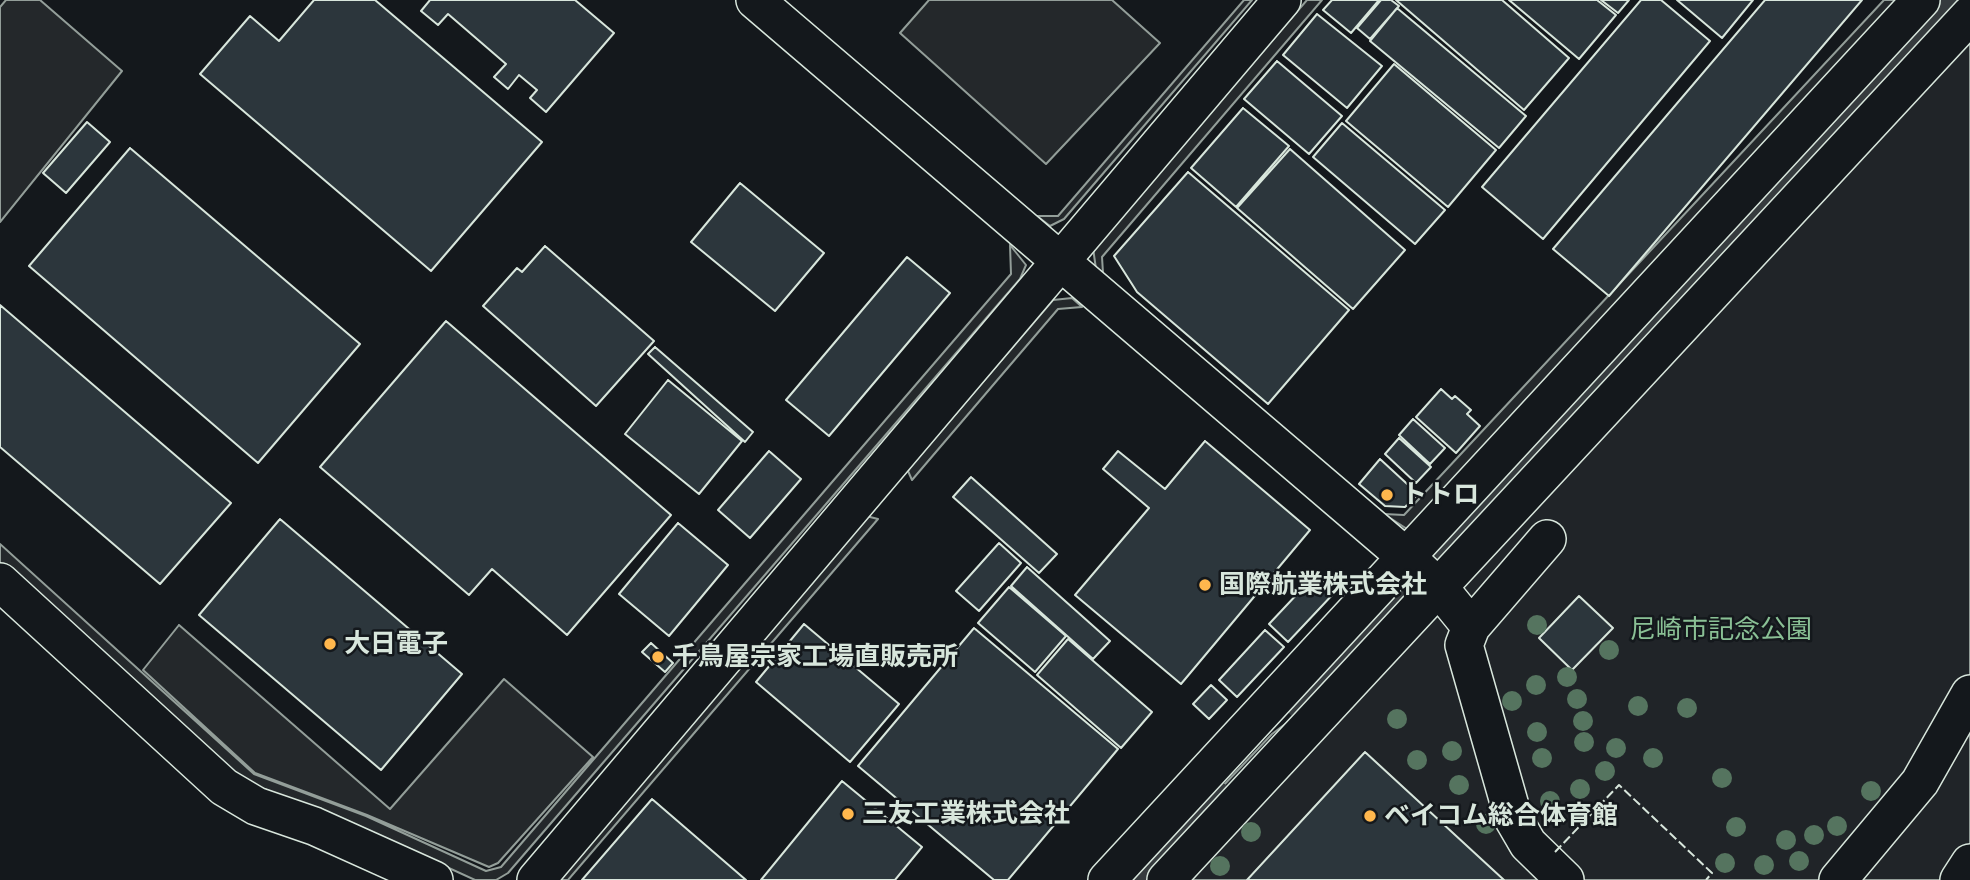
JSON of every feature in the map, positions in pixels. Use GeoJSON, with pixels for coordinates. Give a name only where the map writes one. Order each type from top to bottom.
{"type":"FeatureCollection","features":[{"type":"Feature","properties":{"kind":"street"},"geometry":{"type":"LineString","coordinates":[[755,0],[1060,259],[1422,573],[1471,626]]}},
{"type":"Feature","properties":{"kind":"street"},"geometry":{"type":"LineString","coordinates":[[536,880],[1282,0]]}},
{"type":"Feature","properties":{"kind":"street"},"geometry":{"type":"LineString","coordinates":[[1166,880],[1422,573],[1921,0]]}},
{"type":"Feature","properties":{"kind":"street"},"geometry":{"type":"LineString","coordinates":[[1107,880],[1422,573],[1970,15]]}},
{"type":"Feature","properties":{"kind":"street"},"geometry":{"type":"LineString","coordinates":[[1547,540],[1471,626],[1464,645],[1514,820],[1528,844],[1565,880]]}},
{"type":"Feature","properties":{"kind":"street"},"geometry":{"type":"LineString","coordinates":[[0,582],[224,787],[256,806],[314,826],[434,880]]}},
{"type":"Feature","properties":{"kind":"street"},"geometry":{"type":"LineString","coordinates":[[1838,880],[1920,782],[1970,694]]}},
{"type":"Feature","properties":{"kind":"street"},"geometry":{"type":"LineString","coordinates":[[1959,880],[1970,863]]}},
{"type":"Feature","properties":{"kind":"green space","name":"尼崎市記念公園"},"geometry":{"type":"Polygon","coordinates":[[[1970,0],[1970,880],[1134,880],[1272,734],[1309,706],[1970,0]]]}},
{"type":"Feature","properties":{"kind":"shaded area"},"geometry":{"type":"Polygon","coordinates":[[[6,0],[40,0],[122,71],[0,222],[0,7],[6,0]]]}},
{"type":"Feature","properties":{"kind":"shaded area"},"geometry":{"type":"Polygon","coordinates":[[[929,0],[1112,0],[1160,43],[1046,164],[900,33],[929,0]]]}},
{"type":"Feature","properties":{"kind":"shaded area"},"geometry":{"type":"Polygon","coordinates":[[[1244,0],[1252,0],[1064,219],[1050,226],[1037,216],[1058,216],[1244,0]]]}},
{"type":"Feature","properties":{"kind":"shaded area"},"geometry":{"type":"Polygon","coordinates":[[[1307,0],[1322,0],[1102,257],[1103,273],[1096,269],[1093,248],[1307,0]]]}},
{"type":"Feature","properties":{"kind":"shaded area"},"geometry":{"type":"Polygon","coordinates":[[[1884,0],[1904,0],[1407,529],[1384,514],[1404,515],[1884,0]]]}},
{"type":"Feature","properties":{"kind":"shaded area"},"geometry":{"type":"Polygon","coordinates":[[[1010,245],[1026,265],[1020,279],[508,873],[496,880],[475,880],[355,825],[239,779],[0,563],[0,544],[254,774],[366,816],[486,871],[501,867],[1011,274],[1010,245]]]}},
{"type":"Feature","properties":{"kind":"shaded area"},"geometry":{"type":"Polygon","coordinates":[[[1072,298],[1082,307],[1058,309],[912,480],[908,471],[911,466],[1053,300],[1072,298]]]}},
{"type":"Feature","properties":{"kind":"shaded area"},"geometry":{"type":"Polygon","coordinates":[[[866,516],[878,519],[568,880],[556,880],[866,516]]]}},
{"type":"Feature","properties":{"kind":"shaded area"},"geometry":{"type":"Polygon","coordinates":[[[179,625],[390,809],[504,679],[593,757],[498,863],[489,867],[367,815],[255,773],[143,670],[179,625]]]}},
{"type":"Feature","properties":{"kind":"building"},"geometry":{"type":"Polygon","coordinates":[[[314,0],[375,0],[542,142],[431,271],[200,74],[250,16],[279,41],[314,0]]]}},
{"type":"Feature","properties":{"kind":"building"},"geometry":{"type":"Polygon","coordinates":[[[430,0],[575,0],[614,33],[546,112],[530,98],[537,90],[519,75],[508,89],[494,77],[506,64],[448,14],[438,25],[421,11],[430,0]]]}},
{"type":"Feature","properties":{"kind":"building"},"geometry":{"type":"Polygon","coordinates":[[[1332,0],[1379,0],[1351,33],[1323,10],[1332,0]]]}},
{"type":"Feature","properties":{"kind":"building"},"geometry":{"type":"Polygon","coordinates":[[[1381,0],[1391,0],[1399,6],[1370,39],[1357,28],[1381,0]]]}},
{"type":"Feature","properties":{"kind":"building"},"geometry":{"type":"Polygon","coordinates":[[[1396,0],[1502,0],[1569,58],[1524,110],[1396,0]]]}},
{"type":"Feature","properties":{"kind":"building"},"geometry":{"type":"Polygon","coordinates":[[[1509,0],[1597,0],[1616,15],[1579,59],[1509,0]]]}},
{"type":"Feature","properties":{"kind":"building"},"geometry":{"type":"Polygon","coordinates":[[[1601,0],[1629,0],[1618,13],[1601,0]]]}},
{"type":"Feature","properties":{"kind":"building"},"geometry":{"type":"Polygon","coordinates":[[[1641,0],[1661,0],[1710,41],[1543,239],[1482,187],[1641,0]]]}},
{"type":"Feature","properties":{"kind":"building"},"geometry":{"type":"Polygon","coordinates":[[[1677,0],[1753,0],[1722,38],[1677,0]]]}},
{"type":"Feature","properties":{"kind":"building"},"geometry":{"type":"Polygon","coordinates":[[[1765,0],[1862,0],[1609,296],[1553,249],[1765,0]]]}},
{"type":"Feature","properties":{"kind":"building"},"geometry":{"type":"Polygon","coordinates":[[[1397,8],[1526,116],[1499,148],[1370,41],[1397,8]]]}},
{"type":"Feature","properties":{"kind":"building"},"geometry":{"type":"Polygon","coordinates":[[[1317,14],[1382,66],[1347,108],[1283,55],[1317,14]]]}},
{"type":"Feature","properties":{"kind":"building"},"geometry":{"type":"Polygon","coordinates":[[[1277,61],[1342,116],[1309,154],[1244,99],[1277,61]]]}},
{"type":"Feature","properties":{"kind":"building"},"geometry":{"type":"Polygon","coordinates":[[[1394,64],[1496,150],[1448,207],[1346,121],[1394,64]]]}},
{"type":"Feature","properties":{"kind":"building"},"geometry":{"type":"Polygon","coordinates":[[[1243,108],[1289,146],[1236,207],[1191,168],[1243,108]]]}},
{"type":"Feature","properties":{"kind":"building"},"geometry":{"type":"Polygon","coordinates":[[[87,122],[110,142],[66,193],[43,173],[87,122]]]}},
{"type":"Feature","properties":{"kind":"building"},"geometry":{"type":"Polygon","coordinates":[[[1342,123],[1445,210],[1415,244],[1313,157],[1342,123]]]}},
{"type":"Feature","properties":{"kind":"building"},"geometry":{"type":"Polygon","coordinates":[[[130,148],[360,344],[258,463],[29,266],[130,148]]]}},
{"type":"Feature","properties":{"kind":"building"},"geometry":{"type":"Polygon","coordinates":[[[1290,149],[1405,250],[1353,309],[1237,208],[1290,149]]]}},
{"type":"Feature","properties":{"kind":"building"},"geometry":{"type":"Polygon","coordinates":[[[1188,172],[1349,310],[1268,404],[1137,292],[1114,256],[1188,172]]]}},
{"type":"Feature","properties":{"kind":"building"},"geometry":{"type":"Polygon","coordinates":[[[740,183],[824,253],[775,311],[691,242],[740,183]]]}},
{"type":"Feature","properties":{"kind":"building"},"geometry":{"type":"Polygon","coordinates":[[[545,246],[654,341],[596,406],[483,306],[517,268],[522,272],[545,246]]]}},
{"type":"Feature","properties":{"kind":"building"},"geometry":{"type":"Polygon","coordinates":[[[907,257],[950,293],[829,436],[786,400],[907,257]]]}},
{"type":"Feature","properties":{"kind":"building"},"geometry":{"type":"Polygon","coordinates":[[[0,305],[231,503],[160,584],[0,447],[0,305]]]}},
{"type":"Feature","properties":{"kind":"building"},"geometry":{"type":"Polygon","coordinates":[[[446,321],[671,515],[567,635],[492,569],[469,595],[320,467],[446,321]]]}},
{"type":"Feature","properties":{"kind":"building"},"geometry":{"type":"Polygon","coordinates":[[[655,347],[753,432],[745,442],[648,354],[655,347]]]}},
{"type":"Feature","properties":{"kind":"building"},"geometry":{"type":"Polygon","coordinates":[[[668,380],[742,441],[699,494],[625,434],[668,380]]]}},
{"type":"Feature","properties":{"kind":"building"},"geometry":{"type":"Polygon","coordinates":[[[1441,389],[1452,399],[1455,396],[1471,410],[1467,414],[1480,426],[1456,453],[1416,417],[1441,389]]]}},
{"type":"Feature","properties":{"kind":"building"},"geometry":{"type":"Polygon","coordinates":[[[1413,419],[1445,448],[1430,464],[1399,435],[1413,419]]]}},
{"type":"Feature","properties":{"kind":"building"},"geometry":{"type":"Polygon","coordinates":[[[1399,438],[1431,467],[1416,483],[1385,454],[1399,438]]]}},
{"type":"Feature","properties":{"kind":"building"},"geometry":{"type":"Polygon","coordinates":[[[1205,441],[1310,530],[1181,684],[1075,595],[1149,508],[1103,469],[1118,451],[1165,489],[1205,441]]]}},
{"type":"Feature","properties":{"kind":"building"},"geometry":{"type":"Polygon","coordinates":[[[769,451],[801,479],[750,538],[718,510],[769,451]]]}},
{"type":"Feature","properties":{"kind":"building"},"geometry":{"type":"Polygon","coordinates":[[[1380,459],[1418,494],[1405,507],[1385,506],[1359,484],[1380,459]]]}},
{"type":"Feature","properties":{"kind":"building"},"geometry":{"type":"Polygon","coordinates":[[[971,477],[1057,554],[1039,573],[953,497],[971,477]]]}},
{"type":"Feature","properties":{"kind":"building","name":"大日電子"},"geometry":{"type":"Polygon","coordinates":[[[280,519],[462,674],[381,770],[199,615],[280,519]]]}},
{"type":"Feature","properties":{"kind":"building"},"geometry":{"type":"Polygon","coordinates":[[[678,523],[728,565],[669,636],[619,594],[678,523]]]}},
{"type":"Feature","properties":{"kind":"building"},"geometry":{"type":"Polygon","coordinates":[[[999,543],[1021,563],[979,611],[956,591],[999,543]]]}},
{"type":"Feature","properties":{"kind":"building"},"geometry":{"type":"Polygon","coordinates":[[[1027,567],[1110,641],[1093,659],[1011,586],[1027,567]]]}},
{"type":"Feature","properties":{"kind":"building"},"geometry":{"type":"Polygon","coordinates":[[[1316,574],[1335,592],[1288,642],[1269,624],[1316,574]]]}},
{"type":"Feature","properties":{"kind":"building"},"geometry":{"type":"Polygon","coordinates":[[[1009,587],[1066,636],[1035,672],[978,623],[1009,587]]]}},
{"type":"Feature","properties":{"kind":"building"},"geometry":{"type":"Polygon","coordinates":[[[1579,596],[1613,628],[1572,670],[1539,638],[1579,596]]]}},
{"type":"Feature","properties":{"kind":"building"},"geometry":{"type":"Polygon","coordinates":[[[804,624],[899,704],[850,762],[756,682],[804,624]]]}},
{"type":"Feature","properties":{"kind":"building"},"geometry":{"type":"Polygon","coordinates":[[[974,628],[1118,749],[1008,880],[994,880],[858,766],[974,628]]]}},
{"type":"Feature","properties":{"kind":"building"},"geometry":{"type":"Polygon","coordinates":[[[1265,630],[1284,647],[1237,697],[1219,680],[1265,630]]]}},
{"type":"Feature","properties":{"kind":"building"},"geometry":{"type":"Polygon","coordinates":[[[1068,639],[1152,712],[1121,748],[1037,675],[1068,639]]]}},
{"type":"Feature","properties":{"kind":"building","name":"千鳥屋宗家工場直販売所"},"geometry":{"type":"Polygon","coordinates":[[[651,643],[673,663],[665,672],[642,652],[651,643]]]}},
{"type":"Feature","properties":{"kind":"building"},"geometry":{"type":"Polygon","coordinates":[[[1211,685],[1227,700],[1209,719],[1193,704],[1211,685]]]}},
{"type":"Feature","properties":{"kind":"building","name":"ベイコム総合体育館"},"geometry":{"type":"Polygon","coordinates":[[[1365,752],[1504,880],[1247,880],[1365,752]]]}},
{"type":"Feature","properties":{"kind":"building","name":"三友工業株式会社"},"geometry":{"type":"Polygon","coordinates":[[[842,781],[922,847],[895,880],[761,880],[842,781]]]}},
{"type":"Feature","properties":{"kind":"building"},"geometry":{"type":"Polygon","coordinates":[[[652,799],[746,880],[582,880],[652,799]]]}},
{"type":"Feature","properties":{"kind":"waterway"},"geometry":{"type":"LineString","coordinates":[[1313,695],[1958,0]]}},
{"type":"Feature","properties":{"kind":"waterway"},"geometry":{"type":"LineString","coordinates":[[1141,880],[1208,809]]}},
{"type":"Feature","properties":{"kind":"fence"},"geometry":{"type":"LineString","coordinates":[[1555,852],[1619,785],[1712,873],[1706,880]]}},
{"type":"Feature","properties":{"kind":"place","name":"トトロ"},"geometry":{"type":"Point","coordinates":[1387,495]}},
{"type":"Feature","properties":{"kind":"place","name":"国際航業株式会社"},"geometry":{"type":"Point","coordinates":[1205,585]}},
{"type":"Feature","properties":{"kind":"place","name":"大日電子"},"geometry":{"type":"Point","coordinates":[330,644]}},
{"type":"Feature","properties":{"kind":"place","name":"千鳥屋宗家工場直販売所"},"geometry":{"type":"Point","coordinates":[658,657]}},
{"type":"Feature","properties":{"kind":"place","name":"三友工業株式会社"},"geometry":{"type":"Point","coordinates":[848,814]}},
{"type":"Feature","properties":{"kind":"place","name":"ベイコム総合体育館"},"geometry":{"type":"Point","coordinates":[1370,816]}}]}
